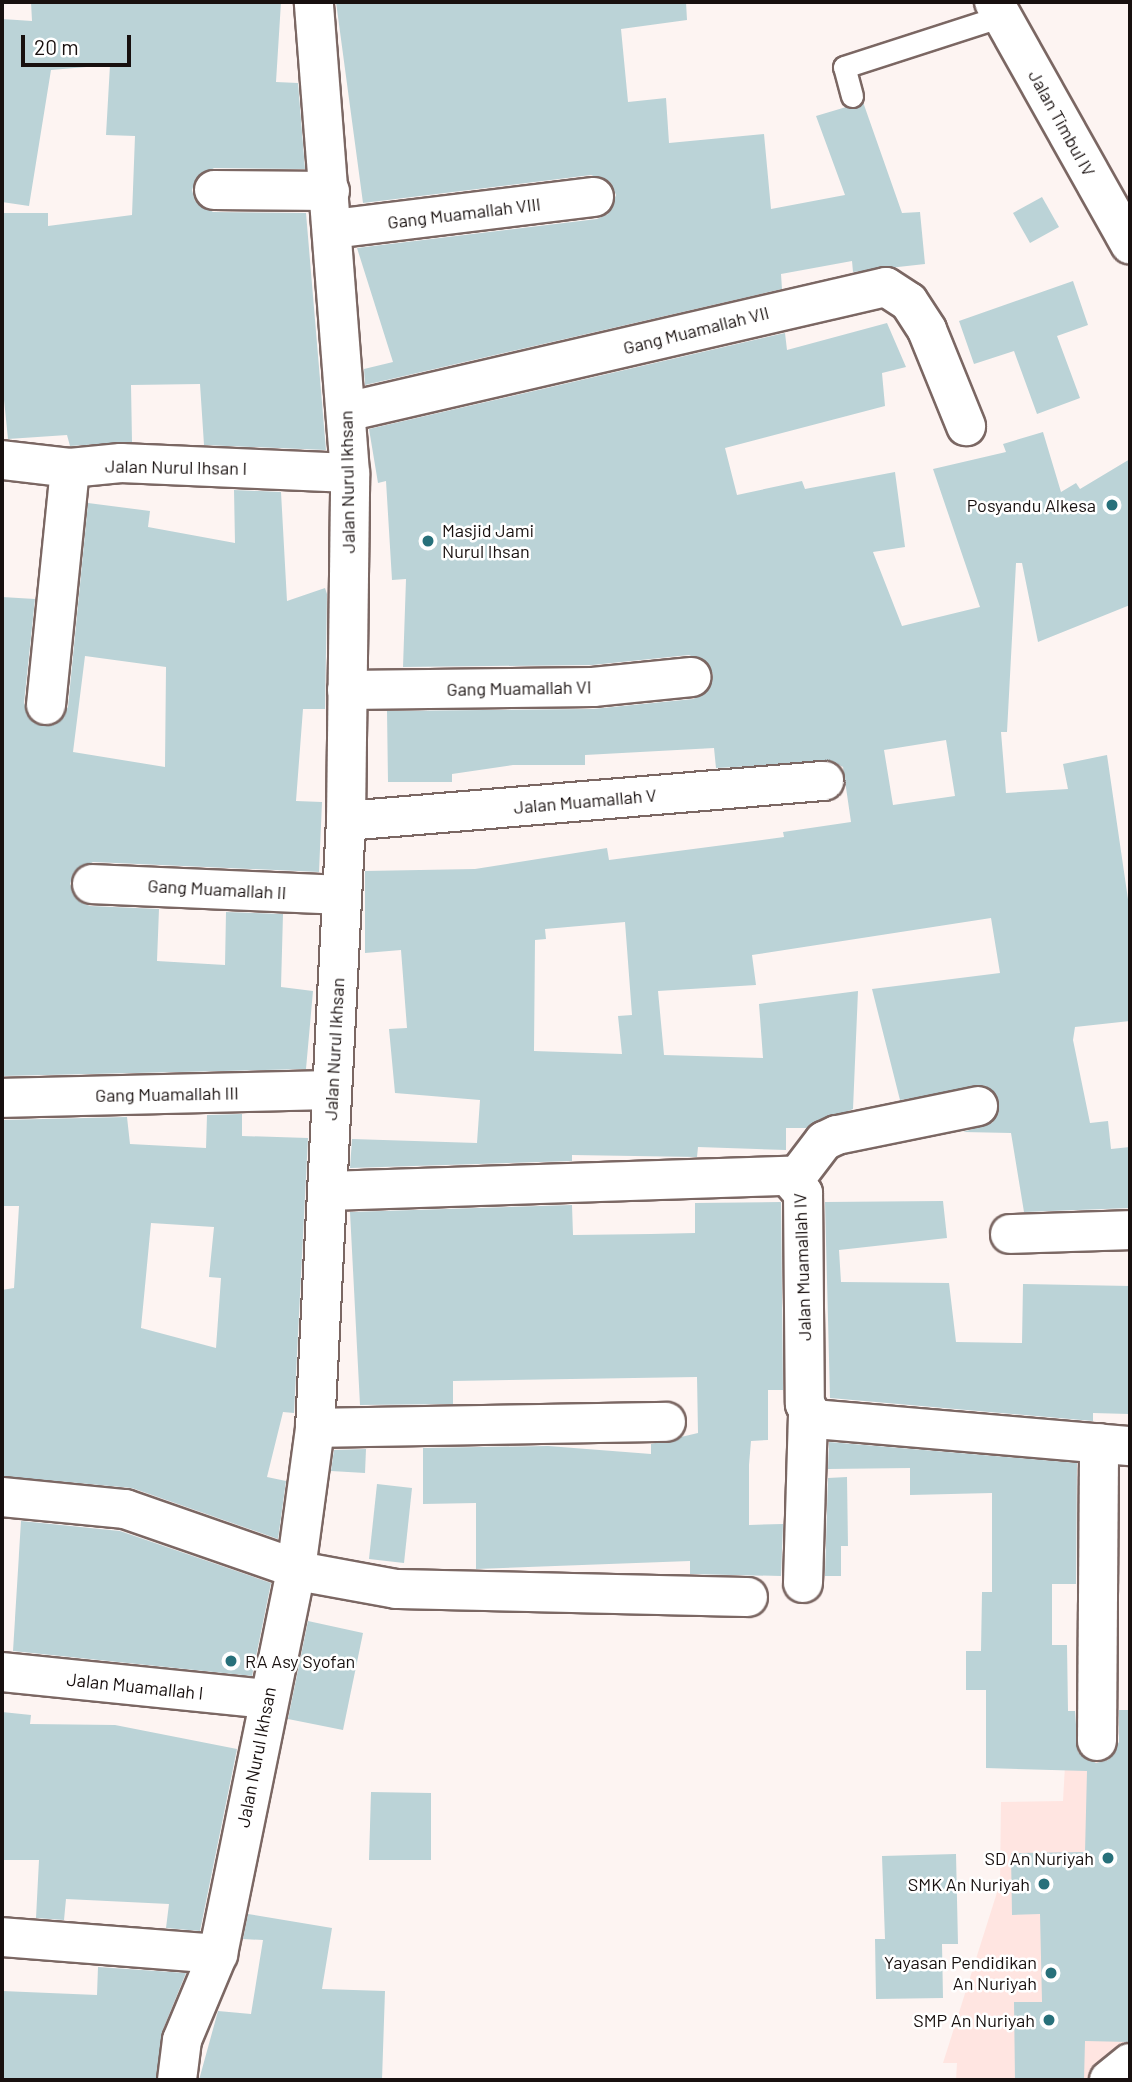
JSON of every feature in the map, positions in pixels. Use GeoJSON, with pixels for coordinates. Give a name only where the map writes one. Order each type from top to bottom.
{"type":"FeatureCollection","features":[{"type":"Feature","properties":{"kind":"street","name":"Jalan Nurul Ikhsan"},"geometry":{"type":"LineString","coordinates":[[177,2080],[182,2040],[218,1954],[267,1699],[296,1569],[315,1428],[346,821],[350,473],[314,2]]}},
{"type":"Feature","properties":{"kind":"street","name":"Jalan Timbul IV"},"geometry":{"type":"LineString","coordinates":[[997,6],[1127,233]]}},
{"type":"Feature","properties":{"kind":"street"},"geometry":{"type":"LineString","coordinates":[[214,190],[330,191]]}},
{"type":"Feature","properties":{"kind":"street","name":"Gang Muamallah VIII"},"geometry":{"type":"LineString","coordinates":[[333,229],[594,197]]}},
{"type":"Feature","properties":{"kind":"street","name":"Gang Muamallah VII"},"geometry":{"type":"LineString","coordinates":[[346,412],[886,287],[909,302],[927,330],[966,426]]}},
{"type":"Feature","properties":{"kind":"street","name":"Jalan Nurul Ihsan I"},"geometry":{"type":"LineString","coordinates":[[2,460],[71,468],[121,463],[350,473]]}},
{"type":"Feature","properties":{"kind":"street"},"geometry":{"type":"LineString","coordinates":[[46,705],[71,468]]}},
{"type":"Feature","properties":{"kind":"street","name":"Gang Muamallah VI"},"geometry":{"type":"LineString","coordinates":[[347,690],[593,687],[691,677]]}},
{"type":"Feature","properties":{"kind":"street","name":"Jalan Muamallah V"},"geometry":{"type":"LineString","coordinates":[[346,821],[824,781]]}},
{"type":"Feature","properties":{"kind":"street","name":"Gang Muamallah II"},"geometry":{"type":"LineString","coordinates":[[92,884],[342,895]]}},
{"type":"Feature","properties":{"kind":"street","name":"Gang Muamallah III"},"geometry":{"type":"LineString","coordinates":[[2,1098],[332,1090]]}},
{"type":"Feature","properties":{"kind":"street"},"geometry":{"type":"LineString","coordinates":[[795,1179],[824,1140],[836,1135],[978,1107]]}},
{"type":"Feature","properties":{"kind":"street","name":"Jalan Muamallah IV"},"geometry":{"type":"LineString","coordinates":[[328,1191],[795,1179],[803,1193],[808,1415],[803,1583]]}},
{"type":"Feature","properties":{"kind":"street"},"geometry":{"type":"LineString","coordinates":[[1010,1234],[1130,1230]]}},
{"type":"Feature","properties":{"kind":"street"},"geometry":{"type":"LineString","coordinates":[[808,1415],[821,1422],[886,1429],[1115,1445],[1097,1741]]}},
{"type":"Feature","properties":{"kind":"street"},"geometry":{"type":"LineString","coordinates":[[315,1428],[666,1422]]}},
{"type":"Feature","properties":{"kind":"street"},"geometry":{"type":"LineString","coordinates":[[2,1497],[125,1510],[296,1569],[396,1589],[748,1597]]}},
{"type":"Feature","properties":{"kind":"street","name":"Jalan Muamallah I"},"geometry":{"type":"LineString","coordinates":[[2,1672],[267,1699]]}},
{"type":"Feature","properties":{"kind":"street"},"geometry":{"type":"LineString","coordinates":[[2,1937],[218,1954]]}},
{"type":"Feature","properties":{"kind":"street"},"geometry":{"type":"LineString","coordinates":[[1109,2080],[1130,2063]]}},
{"type":"Feature","properties":{"kind":"lane"},"geometry":{"type":"LineString","coordinates":[[852,96],[844,67],[997,6]]}},
{"type":"Feature","properties":{"kind":"shaded area","name":"Yayasan Pendidikan An Nuriyah"},"geometry":{"type":"Polygon","coordinates":[[[1066,1748],[1130,1748],[1130,2080],[956,2080],[957,2063],[943,2063],[1000,1883],[1001,1802],[1063,1801],[1066,1748]]]}},
{"type":"Feature","properties":{"kind":"building"},"geometry":{"type":"Polygon","coordinates":[[[31,2],[281,2],[276,82],[298,83],[305,169],[214,168],[196,178],[192,190],[195,201],[213,212],[306,213],[326,450],[204,445],[200,384],[131,385],[132,442],[70,446],[67,435],[8,439],[2,380],[4,213],[48,213],[48,226],[132,215],[135,136],[106,135],[110,65],[51,70],[29,206],[2,202],[2,19],[32,21],[31,2]]]}},
{"type":"Feature","properties":{"kind":"building"},"geometry":{"type":"Polygon","coordinates":[[[336,2],[686,2],[687,20],[621,29],[628,102],[666,98],[669,143],[764,134],[771,209],[845,195],[816,116],[863,102],[902,213],[920,212],[925,264],[853,272],[852,261],[781,274],[782,289],[365,385],[364,369],[393,362],[357,248],[597,219],[608,214],[616,195],[611,183],[591,175],[363,203],[336,2]]]}},
{"type":"Feature","properties":{"kind":"building"},"geometry":{"type":"Polygon","coordinates":[[[1042,197],[1059,227],[1030,243],[1013,213],[1042,197]]]}},
{"type":"Feature","properties":{"kind":"building"},"geometry":{"type":"Polygon","coordinates":[[[1073,281],[1088,325],[1057,336],[1080,398],[1037,414],[1014,351],[974,364],[959,321],[1073,281]]]}},
{"type":"Feature","properties":{"kind":"building"},"geometry":{"type":"Polygon","coordinates":[[[887,323],[906,367],[882,373],[885,406],[725,448],[737,495],[802,481],[805,489],[895,472],[905,547],[873,552],[902,626],[980,607],[933,469],[1006,452],[1003,444],[1043,432],[1061,492],[1076,483],[1080,489],[1130,459],[1130,605],[1038,642],[1022,563],[1016,563],[1007,732],[1001,732],[1006,793],[1068,789],[1063,764],[1107,755],[1130,913],[1130,1021],[1075,1027],[1073,1040],[1090,1123],[1108,1121],[1111,1149],[1130,1147],[1130,1208],[1024,1212],[1011,1133],[963,1132],[992,1123],[998,1114],[999,1101],[986,1086],[900,1100],[872,989],[1000,973],[991,918],[752,955],[756,985],[658,991],[664,1055],[763,1058],[759,1004],[858,991],[853,1109],[806,1128],[786,1128],[786,1150],[698,1147],[697,1157],[572,1155],[572,1161],[350,1168],[352,1139],[477,1143],[480,1100],[395,1093],[389,1029],[407,1028],[401,950],[365,953],[365,871],[475,869],[607,848],[609,860],[784,837],[783,832],[851,822],[843,767],[834,762],[716,768],[714,748],[585,755],[585,765],[513,765],[452,774],[452,782],[388,782],[387,711],[593,709],[693,699],[704,694],[713,675],[708,664],[689,655],[592,665],[403,667],[406,579],[392,580],[386,481],[378,483],[369,429],[785,333],[787,350],[887,323]],[[946,740],[884,750],[893,805],[955,796],[946,740]],[[625,922],[545,929],[546,939],[535,940],[534,1051],[622,1054],[618,1016],[632,1015],[625,922]]]}},
{"type":"Feature","properties":{"kind":"building"},"geometry":{"type":"Polygon","coordinates":[[[234,490],[281,492],[287,601],[325,588],[327,594],[325,709],[303,709],[296,801],[322,802],[319,872],[93,862],[74,872],[70,884],[80,902],[90,906],[159,909],[157,961],[225,965],[226,912],[283,914],[281,987],[313,991],[306,1069],[2,1076],[2,597],[35,599],[24,703],[33,722],[54,725],[68,707],[88,503],[150,511],[148,527],[235,543],[234,490]],[[85,656],[73,752],[165,767],[166,667],[85,656]]]}},
{"type":"Feature","properties":{"kind":"building"},"geometry":{"type":"Polygon","coordinates":[[[242,1114],[242,1136],[308,1138],[294,1413],[283,1412],[267,1477],[286,1481],[278,1539],[132,1488],[2,1476],[2,1290],[14,1288],[19,1206],[2,1206],[2,1120],[127,1117],[130,1144],[206,1148],[207,1115],[242,1114]],[[151,1223],[141,1328],[216,1348],[221,1278],[209,1277],[214,1227],[151,1223]]]}},
{"type":"Feature","properties":{"kind":"building"},"geometry":{"type":"Polygon","coordinates":[[[943,1201],[947,1238],[839,1250],[841,1282],[949,1283],[956,1342],[1022,1343],[1023,1284],[1130,1286],[1129,1414],[1093,1413],[1093,1421],[830,1398],[825,1202],[943,1201]]]}},
{"type":"Feature","properties":{"kind":"building"},"geometry":{"type":"Polygon","coordinates":[[[781,1202],[783,1390],[768,1390],[768,1440],[751,1441],[749,1525],[783,1524],[781,1576],[690,1574],[690,1561],[476,1569],[476,1503],[423,1504],[423,1448],[548,1446],[651,1454],[651,1444],[698,1433],[697,1377],[453,1381],[453,1404],[360,1405],[350,1212],[572,1205],[573,1235],[695,1233],[695,1203],[781,1202]]]}},
{"type":"Feature","properties":{"kind":"building"},"geometry":{"type":"Polygon","coordinates":[[[829,1442],[1077,1463],[1076,1584],[1052,1584],[1052,1645],[1067,1645],[1068,1711],[1075,1711],[1078,1752],[1096,1763],[1108,1760],[1119,1742],[1119,1710],[1130,1710],[1130,2042],[1085,2041],[1084,2080],[1015,2080],[1014,2002],[1042,2002],[1040,1914],[1012,1915],[1011,1853],[1085,1852],[1087,1771],[986,1768],[986,1690],[966,1690],[966,1651],[981,1651],[982,1592],[992,1592],[992,1493],[910,1495],[910,1468],[828,1469],[829,1442]]]}},
{"type":"Feature","properties":{"kind":"building"},"geometry":{"type":"Polygon","coordinates":[[[366,1449],[365,1473],[331,1471],[334,1450],[366,1449]]]}},
{"type":"Feature","properties":{"kind":"building"},"geometry":{"type":"Polygon","coordinates":[[[847,1477],[848,1546],[841,1546],[841,1576],[825,1576],[828,1478],[847,1477]]]}},
{"type":"Feature","properties":{"kind":"building"},"geometry":{"type":"Polygon","coordinates":[[[377,1484],[412,1488],[404,1563],[369,1559],[377,1484]]]}},
{"type":"Feature","properties":{"kind":"building"},"geometry":{"type":"Polygon","coordinates":[[[21,1521],[120,1531],[271,1583],[252,1676],[13,1651],[21,1521]]]}},
{"type":"Feature","properties":{"kind":"building"},"geometry":{"type":"Polygon","coordinates":[[[308,1621],[363,1633],[343,1730],[288,1719],[308,1621]]]}},
{"type":"Feature","properties":{"kind":"building"},"geometry":{"type":"Polygon","coordinates":[[[2,1712],[31,1715],[30,1724],[115,1725],[237,1749],[200,1931],[166,1928],[169,1904],[66,1899],[64,1920],[36,1918],[39,1860],[2,1860],[2,1712]]]}},
{"type":"Feature","properties":{"kind":"building"},"geometry":{"type":"Polygon","coordinates":[[[371,1792],[431,1793],[431,1860],[369,1860],[371,1792]]]}},
{"type":"Feature","properties":{"kind":"building"},"geometry":{"type":"Polygon","coordinates":[[[956,1854],[958,1944],[942,1944],[943,1998],[876,1999],[875,1939],[885,1939],[882,1856],[956,1854]]]}},
{"type":"Feature","properties":{"kind":"building"},"geometry":{"type":"Polygon","coordinates":[[[248,1914],[332,1928],[322,1989],[385,1991],[382,2080],[199,2080],[218,2011],[251,2014],[263,1940],[243,1939],[248,1914]]]}},
{"type":"Feature","properties":{"kind":"building"},"geometry":{"type":"Polygon","coordinates":[[[98,1967],[186,1973],[162,2032],[156,2080],[2,2080],[2,1991],[97,1995],[98,1967]]]}},
{"type":"Feature","properties":{"kind":"place","name":"Posyandu Alkesa"},"geometry":{"type":"Point","coordinates":[1112,505]}},
{"type":"Feature","properties":{"kind":"place","name":"Masjid Jami Nurul Ihsan"},"geometry":{"type":"Point","coordinates":[428,541]}},
{"type":"Feature","properties":{"kind":"place","name":"RA Asy Syofan"},"geometry":{"type":"Point","coordinates":[231,1661]}},
{"type":"Feature","properties":{"kind":"place","name":"SD An Nuriyah"},"geometry":{"type":"Point","coordinates":[1108,1858]}},
{"type":"Feature","properties":{"kind":"place","name":"SMK An Nuriyah"},"geometry":{"type":"Point","coordinates":[1044,1884]}},
{"type":"Feature","properties":{"kind":"place","name":"Yayasan Pendidikan An Nuriyah"},"geometry":{"type":"Point","coordinates":[1051,1973]}},
{"type":"Feature","properties":{"kind":"place","name":"SMP An Nuriyah"},"geometry":{"type":"Point","coordinates":[1049,2020]}}]}
